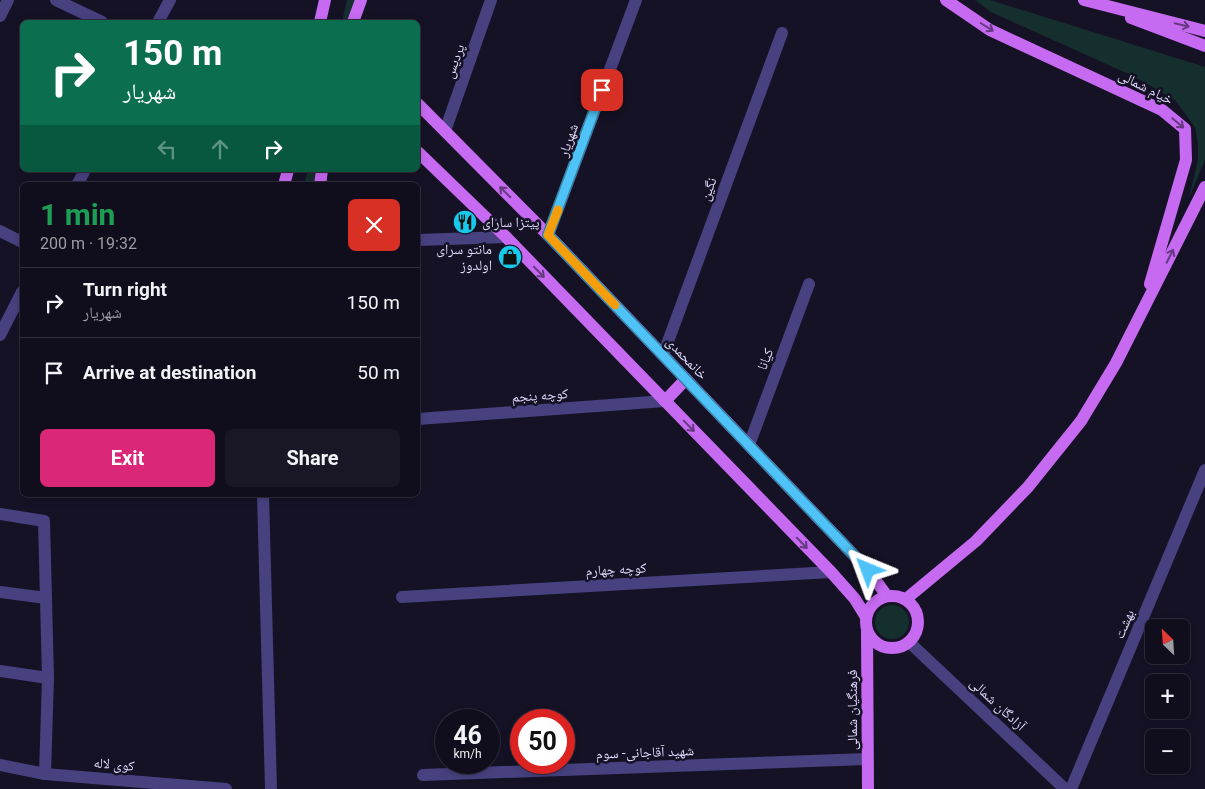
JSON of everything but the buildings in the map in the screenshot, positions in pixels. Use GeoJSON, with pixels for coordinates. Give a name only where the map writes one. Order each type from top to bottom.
{"type":"FeatureCollection","features":[{"type":"Feature","properties":{"kind":"main road"},"geometry":{"type":"LineString","coordinates":[[320,20],[325,0]]}},
{"type":"Feature","properties":{"kind":"main road","name":"خیام شمالی"},"geometry":{"type":"LineString","coordinates":[[946,0],[990,30],[1162,110],[1185,129],[1186,160],[1141,315]]}},
{"type":"Feature","properties":{"kind":"main road"},"geometry":{"type":"LineString","coordinates":[[1089,1],[1205,31]]}},
{"type":"Feature","properties":{"kind":"main road"},"geometry":{"type":"LineString","coordinates":[[1089,1],[1171,35],[1205,46]]}},
{"type":"Feature","properties":{"kind":"main road","name":"خانمحمدی"},"geometry":{"type":"LineString","coordinates":[[420,106],[548,235],[749,445],[868,570],[887,596]]}},
{"type":"Feature","properties":{"kind":"main road"},"geometry":{"type":"LineString","coordinates":[[420,154],[506,237],[831,572],[855,599],[866,617],[867,632],[877,644],[894,648],[910,642],[918,628],[918,620],[912,605],[900,596],[887,596],[873,603],[866,617]]}},
{"type":"Feature","properties":{"kind":"main road"},"geometry":{"type":"LineString","coordinates":[[906,600],[976,541],[1028,486],[1080,422],[1116,363],[1205,187]]}},
{"type":"Feature","properties":{"kind":"main road"},"geometry":{"type":"LineString","coordinates":[[665,401],[686,379]]}},
{"type":"Feature","properties":{"kind":"main road","name":"فرهنگیان شمالی"},"geometry":{"type":"LineString","coordinates":[[867,632],[868,789]]}},
{"type":"Feature","properties":{"kind":"street"},"geometry":{"type":"LineString","coordinates":[[0,16],[8,0]]}},
{"type":"Feature","properties":{"kind":"street"},"geometry":{"type":"LineString","coordinates":[[56,0],[98,20]]}},
{"type":"Feature","properties":{"kind":"street"},"geometry":{"type":"LineString","coordinates":[[159,20],[170,0]]}},
{"type":"Feature","properties":{"kind":"street","name":"پردیس"},"geometry":{"type":"LineString","coordinates":[[445,131],[492,0]]}},
{"type":"Feature","properties":{"kind":"street","name":"شهریار"},"geometry":{"type":"LineString","coordinates":[[548,235],[636,0]]}},
{"type":"Feature","properties":{"kind":"street","name":"نگین"},"geometry":{"type":"LineString","coordinates":[[663,355],[782,33]]}},
{"type":"Feature","properties":{"kind":"street"},"geometry":{"type":"LineString","coordinates":[[0,231],[20,241]]}},
{"type":"Feature","properties":{"kind":"street"},"geometry":{"type":"LineString","coordinates":[[420,240],[506,237]]}},
{"type":"Feature","properties":{"kind":"street","name":"کیانا"},"geometry":{"type":"LineString","coordinates":[[749,445],[809,284]]}},
{"type":"Feature","properties":{"kind":"street"},"geometry":{"type":"LineString","coordinates":[[0,335],[20,296]]}},
{"type":"Feature","properties":{"kind":"street","name":"کوچه پنجم"},"geometry":{"type":"LineString","coordinates":[[420,419],[665,401]]}},
{"type":"Feature","properties":{"kind":"street","name":"بهشت"},"geometry":{"type":"LineString","coordinates":[[1071,789],[1205,470]]}},
{"type":"Feature","properties":{"kind":"street"},"geometry":{"type":"LineString","coordinates":[[263,497],[271,789]]}},
{"type":"Feature","properties":{"kind":"street"},"geometry":{"type":"LineString","coordinates":[[0,514],[44,520],[48,678],[45,774]]}},
{"type":"Feature","properties":{"kind":"street","name":"کوچه چهارم"},"geometry":{"type":"LineString","coordinates":[[402,596],[831,572]]}},
{"type":"Feature","properties":{"kind":"street"},"geometry":{"type":"LineString","coordinates":[[0,592],[46,598]]}},
{"type":"Feature","properties":{"kind":"street","name":"آزادگان شمالی"},"geometry":{"type":"LineString","coordinates":[[910,642],[1065,789]]}},
{"type":"Feature","properties":{"kind":"street"},"geometry":{"type":"LineString","coordinates":[[0,671],[48,678]]}},
{"type":"Feature","properties":{"kind":"street","name":"شهید آقاجانی- سوم"},"geometry":{"type":"LineString","coordinates":[[423,775],[867,759]]}},
{"type":"Feature","properties":{"kind":"street","name":"کوی لاله"},"geometry":{"type":"LineString","coordinates":[[0,765],[45,774],[226,789]]}},
{"type":"Feature","properties":{"kind":"green space"},"geometry":{"type":"Polygon","coordinates":[[[347,0],[355,0],[350,20],[342,20],[347,0]]]}},
{"type":"Feature","properties":{"kind":"green space"},"geometry":{"type":"Polygon","coordinates":[[[975,0],[990,0],[1205,67],[1205,160],[1189,198],[1198,160],[1198,144],[1195,127],[1175,100],[1133,76],[991,12],[975,0]]]}},
{"type":"Feature","properties":{"kind":"green space"},"geometry":{"type":"Polygon","coordinates":[[[307,172],[316,172],[314,182],[305,182],[307,172]]]}},
{"type":"Feature","properties":{"kind":"green space"},"geometry":{"type":"Polygon","coordinates":[[[892,605],[899,606],[904,610],[908,615],[908,629],[904,634],[899,638],[892,639],[885,638],[880,634],[876,629],[875,622],[876,615],[880,610],[885,606],[892,605]]]}},
{"type":"Feature","properties":{"kind":"slow traffic"},"geometry":{"type":"LineString","coordinates":[[558,210],[548,235],[615,305]]}},
{"type":"Feature","properties":{"kind":"place","name":"پیتزا سارای"},"geometry":{"type":"Point","coordinates":[465,222]}},
{"type":"Feature","properties":{"kind":"place","name":"مانتو سرای اولدوز"},"geometry":{"type":"Point","coordinates":[510,257]}},
{"type":"Feature","properties":{"kind":"route"},"geometry":{"type":"LineString","coordinates":[[602,90],[548,235],[868,570]]}}]}
